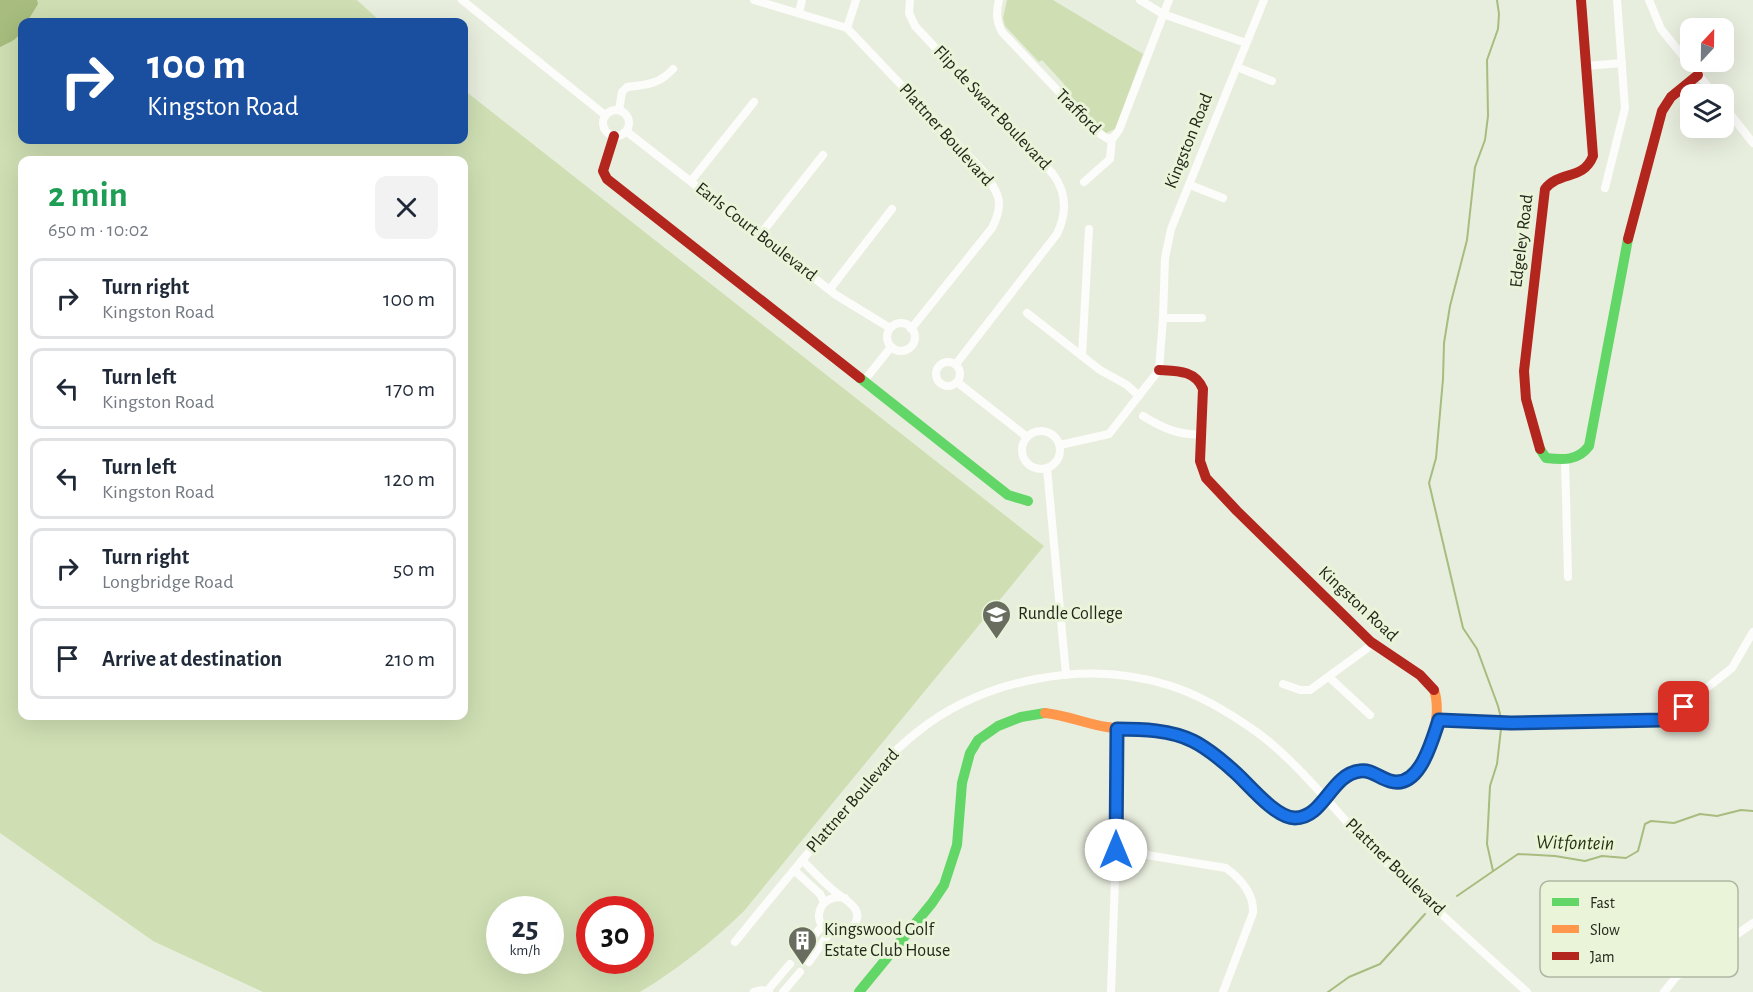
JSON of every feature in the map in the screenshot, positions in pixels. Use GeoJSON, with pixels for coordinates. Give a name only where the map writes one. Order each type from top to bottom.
{"type":"FeatureCollection","features":[{"type":"Feature","properties":{"kind":"street"},"geometry":{"type":"LineString","coordinates":[[462,0],[605,115]]}},
{"type":"Feature","properties":{"kind":"street","name":"Plattner Boulevard"},"geometry":{"type":"LineString","coordinates":[[754,0],[847,28],[981,169],[998,194],[999,213],[992,228],[911,328]]}},
{"type":"Feature","properties":{"kind":"street"},"geometry":{"type":"LineString","coordinates":[[799,13],[802,0]]}},
{"type":"Feature","properties":{"kind":"street"},"geometry":{"type":"LineString","coordinates":[[847,28],[856,0]]}},
{"type":"Feature","properties":{"kind":"street","name":"Flip de Swart Boulevard"},"geometry":{"type":"LineString","coordinates":[[910,0],[909,13],[915,26],[1053,174],[1062,190],[1065,210],[1063,223],[1057,234],[956,364]]}},
{"type":"Feature","properties":{"kind":"street","name":"Trafford"},"geometry":{"type":"LineString","coordinates":[[999,0],[996,16],[1002,32],[1104,138],[1112,138],[1119,130],[1169,0]]}},
{"type":"Feature","properties":{"kind":"street"},"geometry":{"type":"LineString","coordinates":[[1140,0],[1163,14],[1245,43]]}},
{"type":"Feature","properties":{"kind":"street","name":"Kingston Road"},"geometry":{"type":"LineString","coordinates":[[1264,0],[1171,229],[1166,250],[1159,370],[1191,373],[1201,382],[1203,389],[1200,461],[1206,478],[1373,644],[1431,686],[1437,698],[1439,720]]}},
{"type":"Feature","properties":{"kind":"street","name":"Edgeley Road"},"geometry":{"type":"LineString","coordinates":[[1565,459],[1546,458],[1541,453],[1526,399],[1524,371],[1545,189],[1549,182],[1557,177],[1585,171],[1593,156],[1581,0]]}},
{"type":"Feature","properties":{"kind":"street"},"geometry":{"type":"LineString","coordinates":[[1605,188],[1625,108],[1617,0]]}},
{"type":"Feature","properties":{"kind":"street"},"geometry":{"type":"LineString","coordinates":[[1649,0],[1661,29],[1706,84]]}},
{"type":"Feature","properties":{"kind":"street"},"geometry":{"type":"LineString","coordinates":[[1586,66],[1622,63]]}},
{"type":"Feature","properties":{"kind":"street"},"geometry":{"type":"LineString","coordinates":[[1237,67],[1272,81]]}},
{"type":"Feature","properties":{"kind":"street"},"geometry":{"type":"LineString","coordinates":[[619,110],[622,92],[627,87],[652,84],[668,75],[673,69]]}},
{"type":"Feature","properties":{"kind":"street"},"geometry":{"type":"LineString","coordinates":[[1568,577],[1565,459],[1582,455],[1588,446],[1624,254],[1662,111],[1671,97],[1698,75]]}},
{"type":"Feature","properties":{"kind":"street"},"geometry":{"type":"LineString","coordinates":[[691,181],[754,102]]}},
{"type":"Feature","properties":{"kind":"street"},"geometry":{"type":"LineString","coordinates":[[611,110],[619,110],[628,118],[626,131],[614,136],[604,130],[602,122],[605,115],[611,110]]}},
{"type":"Feature","properties":{"kind":"street"},"geometry":{"type":"LineString","coordinates":[[1734,119],[1753,143]]}},
{"type":"Feature","properties":{"kind":"street","name":"Earls Court Boulevard"},"geometry":{"type":"LineString","coordinates":[[626,131],[830,290],[890,328]]}},
{"type":"Feature","properties":{"kind":"street"},"geometry":{"type":"LineString","coordinates":[[614,136],[603,171],[607,179],[1008,495],[1018,500],[1028,501]]}},
{"type":"Feature","properties":{"kind":"street"},"geometry":{"type":"LineString","coordinates":[[1084,182],[1110,159],[1112,138]]}},
{"type":"Feature","properties":{"kind":"street"},"geometry":{"type":"LineString","coordinates":[[760,235],[823,155]]}},
{"type":"Feature","properties":{"kind":"street"},"geometry":{"type":"LineString","coordinates":[[1190,184],[1223,198]]}},
{"type":"Feature","properties":{"kind":"street"},"geometry":{"type":"LineString","coordinates":[[830,290],[892,209]]}},
{"type":"Feature","properties":{"kind":"street"},"geometry":{"type":"LineString","coordinates":[[1082,356],[1089,229]]}},
{"type":"Feature","properties":{"kind":"street"},"geometry":{"type":"LineString","coordinates":[[1027,313],[1100,370],[1127,385],[1139,396]]}},
{"type":"Feature","properties":{"kind":"street"},"geometry":{"type":"LineString","coordinates":[[1163,318],[1202,318]]}},
{"type":"Feature","properties":{"kind":"street"},"geometry":{"type":"LineString","coordinates":[[898,324],[911,328],[914,334],[912,345],[902,351],[891,347],[887,338],[890,328],[898,324]]}},
{"type":"Feature","properties":{"kind":"street"},"geometry":{"type":"LineString","coordinates":[[864,381],[891,347]]}},
{"type":"Feature","properties":{"kind":"street"},"geometry":{"type":"LineString","coordinates":[[945,362],[956,364],[960,371],[957,382],[946,386],[939,381],[936,374],[938,366],[945,362]]}},
{"type":"Feature","properties":{"kind":"street"},"geometry":{"type":"LineString","coordinates":[[1060,445],[1109,434],[1159,370]]}},
{"type":"Feature","properties":{"kind":"street"},"geometry":{"type":"LineString","coordinates":[[957,382],[1027,437]]}},
{"type":"Feature","properties":{"kind":"street"},"geometry":{"type":"LineString","coordinates":[[1143,416],[1176,432],[1201,434]]}},
{"type":"Feature","properties":{"kind":"street"},"geometry":{"type":"LineString","coordinates":[[1037,431],[1049,432],[1058,440],[1059,456],[1052,466],[1035,468],[1025,460],[1022,448],[1027,437],[1037,431]]}},
{"type":"Feature","properties":{"kind":"street"},"geometry":{"type":"LineString","coordinates":[[1047,468],[1066,675]]}},
{"type":"Feature","properties":{"kind":"street"},"geometry":{"type":"LineString","coordinates":[[859,992],[942,888],[952,866],[959,837],[963,777],[971,751],[981,737],[1007,723],[1027,716],[1050,714],[1117,729],[1168,733],[1192,741],[1222,761],[1271,806],[1296,818],[1308,814],[1335,785],[1358,771],[1368,771],[1392,782],[1405,780],[1416,774],[1439,720],[1511,723],[1661,720],[1671,716],[1732,668],[1753,632]]}},
{"type":"Feature","properties":{"kind":"street"},"geometry":{"type":"LineString","coordinates":[[1283,684],[1300,690],[1310,690],[1373,644]]}},
{"type":"Feature","properties":{"kind":"street","name":"Plattner Boulevard"},"geometry":{"type":"LineString","coordinates":[[735,942],[886,759],[917,732],[935,720],[988,693],[1017,684],[1066,675],[1113,674],[1167,684],[1198,696],[1227,711],[1260,734],[1375,851],[1527,992]]}},
{"type":"Feature","properties":{"kind":"street"},"geometry":{"type":"LineString","coordinates":[[1329,677],[1370,715]]}},
{"type":"Feature","properties":{"kind":"street"},"geometry":{"type":"LineString","coordinates":[[1111,992],[1117,729]]}},
{"type":"Feature","properties":{"kind":"street"},"geometry":{"type":"LineString","coordinates":[[1116,850],[1226,868],[1235,874],[1248,891],[1253,904],[1253,913],[1222,992]]}},
{"type":"Feature","properties":{"kind":"street"},"geometry":{"type":"LineString","coordinates":[[802,861],[834,892],[845,898],[852,903],[856,911],[853,927],[838,934],[830,932],[822,926],[819,914],[825,902],[832,897],[845,898]]}},
{"type":"Feature","properties":{"kind":"street"},"geometry":{"type":"LineString","coordinates":[[794,870],[820,894],[825,902]]}},
{"type":"Feature","properties":{"kind":"street"},"geometry":{"type":"LineString","coordinates":[[1738,934],[1753,923]]}},
{"type":"Feature","properties":{"kind":"street"},"geometry":{"type":"LineString","coordinates":[[799,954],[822,926]]}},
{"type":"Feature","properties":{"kind":"street"},"geometry":{"type":"LineString","coordinates":[[808,962],[830,932]]}},
{"type":"Feature","properties":{"kind":"street"},"geometry":{"type":"LineString","coordinates":[[808,944],[817,951]]}},
{"type":"Feature","properties":{"kind":"street"},"geometry":{"type":"LineString","coordinates":[[754,992],[768,992],[790,964]]}},
{"type":"Feature","properties":{"kind":"street"},"geometry":{"type":"LineString","coordinates":[[783,992],[800,972]]}},
{"type":"Feature","properties":{"kind":"street"},"geometry":{"type":"LineString","coordinates":[[780,976],[790,984]]}},
{"type":"Feature","properties":{"kind":"street"},"geometry":{"type":"LineString","coordinates":[[1664,992],[1676,977]]}},
{"type":"Feature","properties":{"kind":"shaded area"},"geometry":{"type":"Polygon","coordinates":[[[0,0],[357,0],[377,18],[18,18],[18,144],[468,144],[468,93],[1044,546],[744,911],[720,934],[668,974],[640,992],[263,992],[153,941],[0,833],[0,0]]]}},
{"type":"Feature","properties":{"kind":"shaded area"},"geometry":{"type":"Polygon","coordinates":[[[0,0],[37,0],[38,4],[29,18],[18,18],[18,35],[13,41],[0,47],[0,0]]]}},
{"type":"Feature","properties":{"kind":"shaded area"},"geometry":{"type":"Polygon","coordinates":[[[1007,0],[1053,0],[1143,54],[1115,129],[1106,133],[1061,87],[1064,84],[1042,60],[1039,62],[1005,26],[1003,18],[1007,0]]]}},
{"type":"Feature","properties":{"kind":"waterway"},"geometry":{"type":"LineString","coordinates":[[1497,0],[1498,29],[1487,60],[1488,116],[1485,140],[1475,167],[1467,240],[1450,306],[1444,343],[1436,458],[1429,483],[1463,628],[1477,649],[1501,718]]}},
{"type":"Feature","properties":{"kind":"waterway"},"geometry":{"type":"LineString","coordinates":[[1493,871],[1487,844],[1490,786],[1497,764],[1501,729]]}},
{"type":"Feature","properties":{"kind":"waterway","name":"Witfontein"},"geometry":{"type":"LineString","coordinates":[[1457,896],[1518,854],[1555,856],[1585,861],[1602,856],[1626,858],[1638,851],[1645,824],[1651,821],[1674,823],[1700,814],[1717,816],[1741,810],[1753,811]]}},
{"type":"Feature","properties":{"kind":"waterway","name":"Witfontein"},"geometry":{"type":"LineString","coordinates":[[1328,992],[1349,977],[1380,964],[1425,914]]}},
{"type":"Feature","properties":{"kind":"traffic: fast"},"geometry":{"type":"LineString","coordinates":[[1540,449],[1546,458],[1564,459],[1575,457],[1589,446],[1628,239]]}},
{"type":"Feature","properties":{"kind":"traffic: fast"},"geometry":{"type":"LineString","coordinates":[[860,378],[1008,495],[1028,501]]}},
{"type":"Feature","properties":{"kind":"traffic: fast"},"geometry":{"type":"LineString","coordinates":[[859,992],[932,903],[944,885],[957,845],[962,783],[970,753],[978,740],[998,726],[1021,717],[1045,713]]}},
{"type":"Feature","properties":{"kind":"traffic: slow"},"geometry":{"type":"LineString","coordinates":[[1045,713],[1107,727],[1164,733],[1188,740],[1213,755],[1270,807],[1281,814],[1301,817],[1309,814],[1342,780],[1356,772],[1369,773],[1394,781],[1401,781],[1411,776],[1420,767],[1432,742],[1437,713],[1434,690]]}},
{"type":"Feature","properties":{"kind":"traffic: jam"},"geometry":{"type":"LineString","coordinates":[[1540,449],[1526,399],[1524,371],[1545,189],[1557,179],[1583,169],[1593,156],[1581,0]]}},
{"type":"Feature","properties":{"kind":"traffic: jam"},"geometry":{"type":"LineString","coordinates":[[1628,239],[1662,111],[1671,97],[1698,75]]}},
{"type":"Feature","properties":{"kind":"traffic: jam"},"geometry":{"type":"LineString","coordinates":[[614,136],[603,171],[607,179],[860,378]]}},
{"type":"Feature","properties":{"kind":"traffic: jam"},"geometry":{"type":"LineString","coordinates":[[1159,370],[1179,371],[1190,375],[1200,383],[1203,389],[1200,461],[1206,478],[1371,642],[1420,675],[1434,690]]}},
{"type":"Feature","properties":{"kind":"place","name":"Rundle College"},"geometry":{"type":"Point","coordinates":[997,640]}},
{"type":"Feature","properties":{"kind":"place","name":"Kingswood Golf Estate Club House"},"geometry":{"type":"Point","coordinates":[803,966]}},
{"type":"Feature","properties":{"kind":"route"},"geometry":{"type":"LineString","coordinates":[[1116,850],[1117,729],[1168,733],[1192,741],[1226,764],[1271,806],[1296,818],[1308,814],[1335,785],[1358,771],[1368,771],[1392,782],[1405,780],[1416,774],[1439,720],[1511,723],[1661,720],[1684,707]]}}]}
